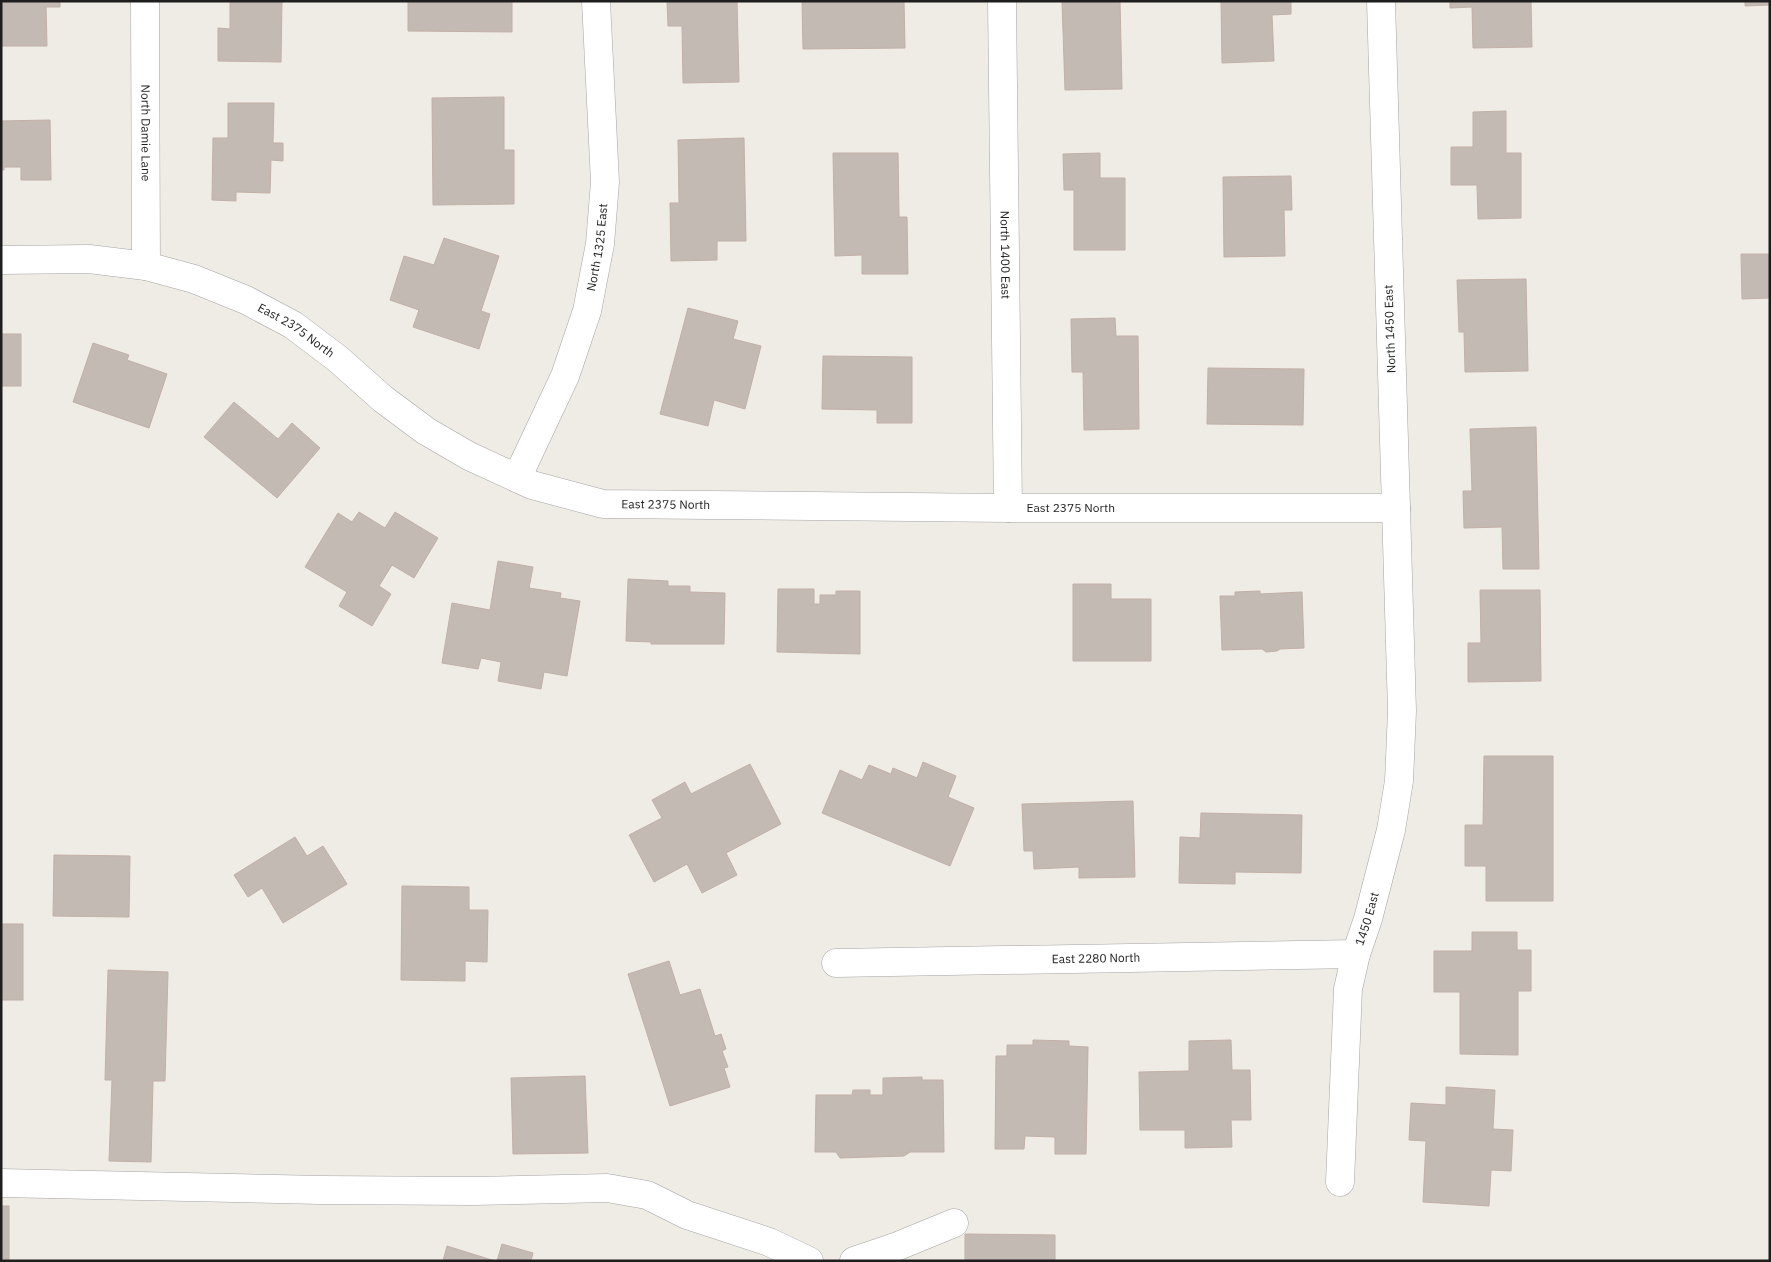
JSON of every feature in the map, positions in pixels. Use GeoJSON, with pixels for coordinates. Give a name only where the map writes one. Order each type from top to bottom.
{"type":"FeatureCollection","features":[{"type":"Feature","properties":{"kind":"street","name":"North Damie Lane"},"geometry":{"type":"LineString","coordinates":[[145,1],[146,266]]}},
{"type":"Feature","properties":{"kind":"street","name":"North 1325 East"},"geometry":{"type":"LineString","coordinates":[[517,478],[565,376],[587,311],[600,244],[605,182],[596,1]]}},
{"type":"Feature","properties":{"kind":"street","name":"North 1400 East"},"geometry":{"type":"LineString","coordinates":[[1002,1],[1008,508]]}},
{"type":"Feature","properties":{"kind":"street","name":"North 1450 East"},"geometry":{"type":"LineString","coordinates":[[1381,1],[1401,657]]}},
{"type":"Feature","properties":{"kind":"street","name":"East 2375 North"},"geometry":{"type":"LineString","coordinates":[[1,260],[89,259],[146,266],[194,279],[246,300],[293,325],[338,359],[382,399],[426,431],[469,456],[532,485],[603,504],[1008,508],[1396,508]]}},
{"type":"Feature","properties":{"kind":"street","name":"1450 East"},"geometry":{"type":"LineString","coordinates":[[1340,1182],[1348,989],[1391,830],[1399,781],[1402,711],[1401,657]]}},
{"type":"Feature","properties":{"kind":"street","name":"East 2280 North"},"geometry":{"type":"LineString","coordinates":[[836,963],[1356,954]]}},
{"type":"Feature","properties":{"kind":"street"},"geometry":{"type":"LineString","coordinates":[[1,1183],[320,1190],[473,1191],[607,1188],[647,1195],[687,1215],[769,1242],[809,1261]]}},
{"type":"Feature","properties":{"kind":"street"},"geometry":{"type":"LineString","coordinates":[[854,1261],[954,1224]]}},
{"type":"Feature","properties":{"kind":"building"},"geometry":{"type":"Polygon","coordinates":[[[1,1],[60,1],[60,7],[46,7],[47,46],[1,46],[1,1]]]}},
{"type":"Feature","properties":{"kind":"building"},"geometry":{"type":"Polygon","coordinates":[[[230,1],[282,1],[281,62],[218,61],[218,28],[230,29],[230,1]]]}},
{"type":"Feature","properties":{"kind":"building"},"geometry":{"type":"Polygon","coordinates":[[[408,1],[512,1],[512,32],[408,31],[408,1]]]}},
{"type":"Feature","properties":{"kind":"building"},"geometry":{"type":"Polygon","coordinates":[[[667,1],[737,1],[739,82],[683,83],[682,26],[668,26],[667,1]]]}},
{"type":"Feature","properties":{"kind":"building"},"geometry":{"type":"Polygon","coordinates":[[[802,1],[904,1],[905,48],[803,49],[802,1]]]}},
{"type":"Feature","properties":{"kind":"building"},"geometry":{"type":"Polygon","coordinates":[[[1062,1],[1120,1],[1122,89],[1065,90],[1062,1]]]}},
{"type":"Feature","properties":{"kind":"building"},"geometry":{"type":"Polygon","coordinates":[[[1221,1],[1291,1],[1291,14],[1272,15],[1274,61],[1222,63],[1221,1]]]}},
{"type":"Feature","properties":{"kind":"building"},"geometry":{"type":"Polygon","coordinates":[[[1450,1],[1531,1],[1532,47],[1473,48],[1472,7],[1450,8],[1450,1]]]}},
{"type":"Feature","properties":{"kind":"building"},"geometry":{"type":"Polygon","coordinates":[[[1745,1],[1770,1],[1770,5],[1745,6],[1745,1]]]}},
{"type":"Feature","properties":{"kind":"building"},"geometry":{"type":"Polygon","coordinates":[[[504,97],[504,150],[514,150],[514,204],[433,205],[432,98],[504,97]]]}},
{"type":"Feature","properties":{"kind":"building"},"geometry":{"type":"Polygon","coordinates":[[[228,103],[274,103],[273,143],[283,143],[283,161],[271,160],[270,193],[236,192],[236,201],[212,200],[213,138],[228,138],[228,103]]]}},
{"type":"Feature","properties":{"kind":"building"},"geometry":{"type":"Polygon","coordinates":[[[1506,111],[1506,153],[1521,153],[1521,218],[1478,219],[1477,185],[1451,185],[1451,147],[1473,147],[1473,112],[1506,111]]]}},
{"type":"Feature","properties":{"kind":"building"},"geometry":{"type":"Polygon","coordinates":[[[50,120],[51,180],[21,180],[21,167],[4,167],[4,170],[1,170],[1,121],[50,120]]]}},
{"type":"Feature","properties":{"kind":"building"},"geometry":{"type":"Polygon","coordinates":[[[744,138],[746,241],[717,241],[717,260],[671,261],[670,203],[679,203],[678,140],[744,138]]]}},
{"type":"Feature","properties":{"kind":"building"},"geometry":{"type":"Polygon","coordinates":[[[833,153],[898,153],[899,217],[907,217],[908,274],[862,274],[862,255],[835,256],[833,153]]]}},
{"type":"Feature","properties":{"kind":"building"},"geometry":{"type":"Polygon","coordinates":[[[1100,153],[1100,178],[1125,178],[1125,250],[1074,250],[1074,190],[1064,190],[1063,154],[1100,153]]]}},
{"type":"Feature","properties":{"kind":"building"},"geometry":{"type":"Polygon","coordinates":[[[1291,176],[1292,210],[1284,210],[1285,256],[1224,257],[1223,177],[1291,176]]]}},
{"type":"Feature","properties":{"kind":"building"},"geometry":{"type":"Polygon","coordinates":[[[444,238],[499,256],[481,311],[490,314],[479,349],[413,327],[419,310],[390,300],[404,256],[434,265],[444,238]]]}},
{"type":"Feature","properties":{"kind":"building"},"geometry":{"type":"Polygon","coordinates":[[[1741,254],[1770,254],[1770,298],[1742,299],[1741,254]]]}},
{"type":"Feature","properties":{"kind":"building"},"geometry":{"type":"Polygon","coordinates":[[[1526,279],[1528,371],[1465,372],[1464,332],[1459,332],[1457,280],[1526,279]]]}},
{"type":"Feature","properties":{"kind":"building"},"geometry":{"type":"Polygon","coordinates":[[[688,308],[738,321],[733,339],[761,346],[745,409],[714,400],[708,426],[660,414],[688,308]]]}},
{"type":"Feature","properties":{"kind":"building"},"geometry":{"type":"Polygon","coordinates":[[[1115,318],[1116,336],[1138,336],[1139,429],[1084,430],[1083,372],[1072,372],[1071,319],[1115,318]]]}},
{"type":"Feature","properties":{"kind":"building"},"geometry":{"type":"Polygon","coordinates":[[[1,334],[21,334],[21,386],[1,386],[1,334]]]}},
{"type":"Feature","properties":{"kind":"building"},"geometry":{"type":"Polygon","coordinates":[[[93,343],[129,355],[127,360],[167,374],[149,428],[73,402],[93,343]]]}},
{"type":"Feature","properties":{"kind":"building"},"geometry":{"type":"Polygon","coordinates":[[[823,356],[912,357],[912,423],[877,423],[877,410],[822,409],[823,356]]]}},
{"type":"Feature","properties":{"kind":"building"},"geometry":{"type":"Polygon","coordinates":[[[1208,368],[1304,369],[1303,425],[1207,424],[1208,368]]]}},
{"type":"Feature","properties":{"kind":"building"},"geometry":{"type":"Polygon","coordinates":[[[234,402],[278,439],[292,423],[320,448],[277,498],[204,437],[234,402]]]}},
{"type":"Feature","properties":{"kind":"building"},"geometry":{"type":"Polygon","coordinates":[[[1536,427],[1539,569],[1503,569],[1502,527],[1464,528],[1463,491],[1472,491],[1470,429],[1536,427]]]}},
{"type":"Feature","properties":{"kind":"building"},"geometry":{"type":"Polygon","coordinates":[[[359,512],[385,528],[395,512],[438,538],[414,578],[392,565],[379,586],[391,594],[372,626],[339,606],[347,592],[305,567],[338,513],[352,522],[359,512]]]}},
{"type":"Feature","properties":{"kind":"building"},"geometry":{"type":"Polygon","coordinates":[[[498,561],[533,567],[529,588],[561,593],[560,598],[580,601],[567,676],[544,672],[541,689],[498,681],[501,662],[481,658],[478,669],[442,663],[452,603],[490,610],[498,561]]]}},
{"type":"Feature","properties":{"kind":"building"},"geometry":{"type":"Polygon","coordinates":[[[628,579],[668,581],[668,586],[690,586],[690,592],[725,593],[724,644],[651,644],[651,642],[626,641],[628,579]]]}},
{"type":"Feature","properties":{"kind":"building"},"geometry":{"type":"Polygon","coordinates":[[[1073,584],[1111,584],[1111,599],[1151,599],[1151,661],[1073,661],[1073,584]]]}},
{"type":"Feature","properties":{"kind":"building"},"geometry":{"type":"Polygon","coordinates":[[[778,589],[814,589],[814,604],[820,604],[820,595],[836,595],[836,591],[860,591],[860,654],[777,652],[778,589]]]}},
{"type":"Feature","properties":{"kind":"building"},"geometry":{"type":"Polygon","coordinates":[[[1480,590],[1540,590],[1541,681],[1468,682],[1468,643],[1481,643],[1480,590]]]}},
{"type":"Feature","properties":{"kind":"building"},"geometry":{"type":"Polygon","coordinates":[[[1260,591],[1260,594],[1302,592],[1304,648],[1280,649],[1266,652],[1262,649],[1222,650],[1220,596],[1235,596],[1235,592],[1260,591]]]}},
{"type":"Feature","properties":{"kind":"building"},"geometry":{"type":"Polygon","coordinates":[[[1484,756],[1553,756],[1553,901],[1486,901],[1486,866],[1465,866],[1465,825],[1483,825],[1484,756]]]}},
{"type":"Feature","properties":{"kind":"building"},"geometry":{"type":"Polygon","coordinates":[[[923,762],[956,776],[948,797],[974,808],[950,866],[822,813],[840,770],[862,780],[869,765],[891,774],[893,768],[917,778],[923,762]]]}},
{"type":"Feature","properties":{"kind":"building"},"geometry":{"type":"Polygon","coordinates":[[[750,764],[781,824],[726,853],[737,875],[702,893],[687,864],[654,882],[629,835],[662,818],[652,800],[685,782],[691,794],[750,764]]]}},
{"type":"Feature","properties":{"kind":"building"},"geometry":{"type":"Polygon","coordinates":[[[1133,801],[1135,877],[1079,878],[1079,867],[1034,869],[1033,851],[1024,851],[1022,804],[1133,801]]]}},
{"type":"Feature","properties":{"kind":"building"},"geometry":{"type":"Polygon","coordinates":[[[1201,813],[1302,815],[1301,873],[1235,872],[1235,884],[1179,883],[1180,837],[1200,838],[1201,813]]]}},
{"type":"Feature","properties":{"kind":"building"},"geometry":{"type":"Polygon","coordinates":[[[295,837],[307,856],[323,846],[347,884],[283,923],[262,888],[248,897],[234,875],[295,837]]]}},
{"type":"Feature","properties":{"kind":"building"},"geometry":{"type":"Polygon","coordinates":[[[54,855],[130,856],[129,917],[53,916],[54,855]]]}},
{"type":"Feature","properties":{"kind":"building"},"geometry":{"type":"Polygon","coordinates":[[[402,886],[469,887],[469,910],[488,910],[487,962],[465,961],[465,981],[401,980],[402,886]]]}},
{"type":"Feature","properties":{"kind":"building"},"geometry":{"type":"Polygon","coordinates":[[[1,924],[23,924],[23,1000],[1,1000],[1,924]]]}},
{"type":"Feature","properties":{"kind":"building"},"geometry":{"type":"Polygon","coordinates":[[[1472,932],[1517,932],[1517,950],[1531,950],[1531,991],[1518,991],[1518,1055],[1460,1054],[1460,992],[1434,992],[1434,951],[1472,951],[1472,932]]]}},
{"type":"Feature","properties":{"kind":"building"},"geometry":{"type":"Polygon","coordinates":[[[669,961],[680,995],[700,989],[715,1036],[721,1034],[726,1049],[722,1051],[728,1067],[724,1068],[730,1087],[670,1106],[628,974],[669,961]]]}},
{"type":"Feature","properties":{"kind":"building"},"geometry":{"type":"Polygon","coordinates":[[[108,970],[168,972],[165,1081],[153,1081],[151,1162],[109,1161],[112,1080],[105,1080],[108,970]]]}},
{"type":"Feature","properties":{"kind":"building"},"geometry":{"type":"Polygon","coordinates":[[[1033,1040],[1069,1041],[1069,1046],[1088,1047],[1086,1154],[1055,1154],[1055,1137],[1025,1136],[1024,1149],[995,1149],[996,1056],[1007,1056],[1007,1045],[1033,1045],[1033,1040]]]}},
{"type":"Feature","properties":{"kind":"building"},"geometry":{"type":"Polygon","coordinates":[[[1231,1040],[1232,1070],[1250,1070],[1251,1120],[1231,1120],[1232,1147],[1185,1148],[1185,1130],[1140,1130],[1139,1072],[1189,1071],[1189,1041],[1231,1040]]]}},
{"type":"Feature","properties":{"kind":"building"},"geometry":{"type":"Polygon","coordinates":[[[585,1076],[588,1153],[513,1154],[511,1078],[585,1076]]]}},
{"type":"Feature","properties":{"kind":"building"},"geometry":{"type":"Polygon","coordinates":[[[922,1077],[922,1080],[943,1080],[944,1152],[910,1152],[904,1156],[840,1158],[836,1152],[815,1152],[816,1095],[852,1095],[853,1090],[870,1090],[870,1095],[883,1095],[883,1078],[922,1077]]]}},
{"type":"Feature","properties":{"kind":"building"},"geometry":{"type":"Polygon","coordinates":[[[1446,1087],[1495,1090],[1493,1129],[1513,1130],[1511,1171],[1491,1170],[1489,1206],[1423,1202],[1426,1141],[1409,1140],[1411,1103],[1446,1105],[1446,1087]]]}},
{"type":"Feature","properties":{"kind":"building"},"geometry":{"type":"Polygon","coordinates":[[[1,1206],[9,1206],[9,1259],[1,1259],[1,1206]]]}},
{"type":"Feature","properties":{"kind":"building"},"geometry":{"type":"Polygon","coordinates":[[[965,1234],[1055,1235],[1055,1261],[965,1261],[965,1234]]]}},
{"type":"Feature","properties":{"kind":"building"},"geometry":{"type":"Polygon","coordinates":[[[502,1244],[533,1253],[531,1261],[497,1261],[502,1244]]]}},
{"type":"Feature","properties":{"kind":"building"},"geometry":{"type":"Polygon","coordinates":[[[447,1246],[495,1261],[443,1261],[447,1246]]]}}]}
